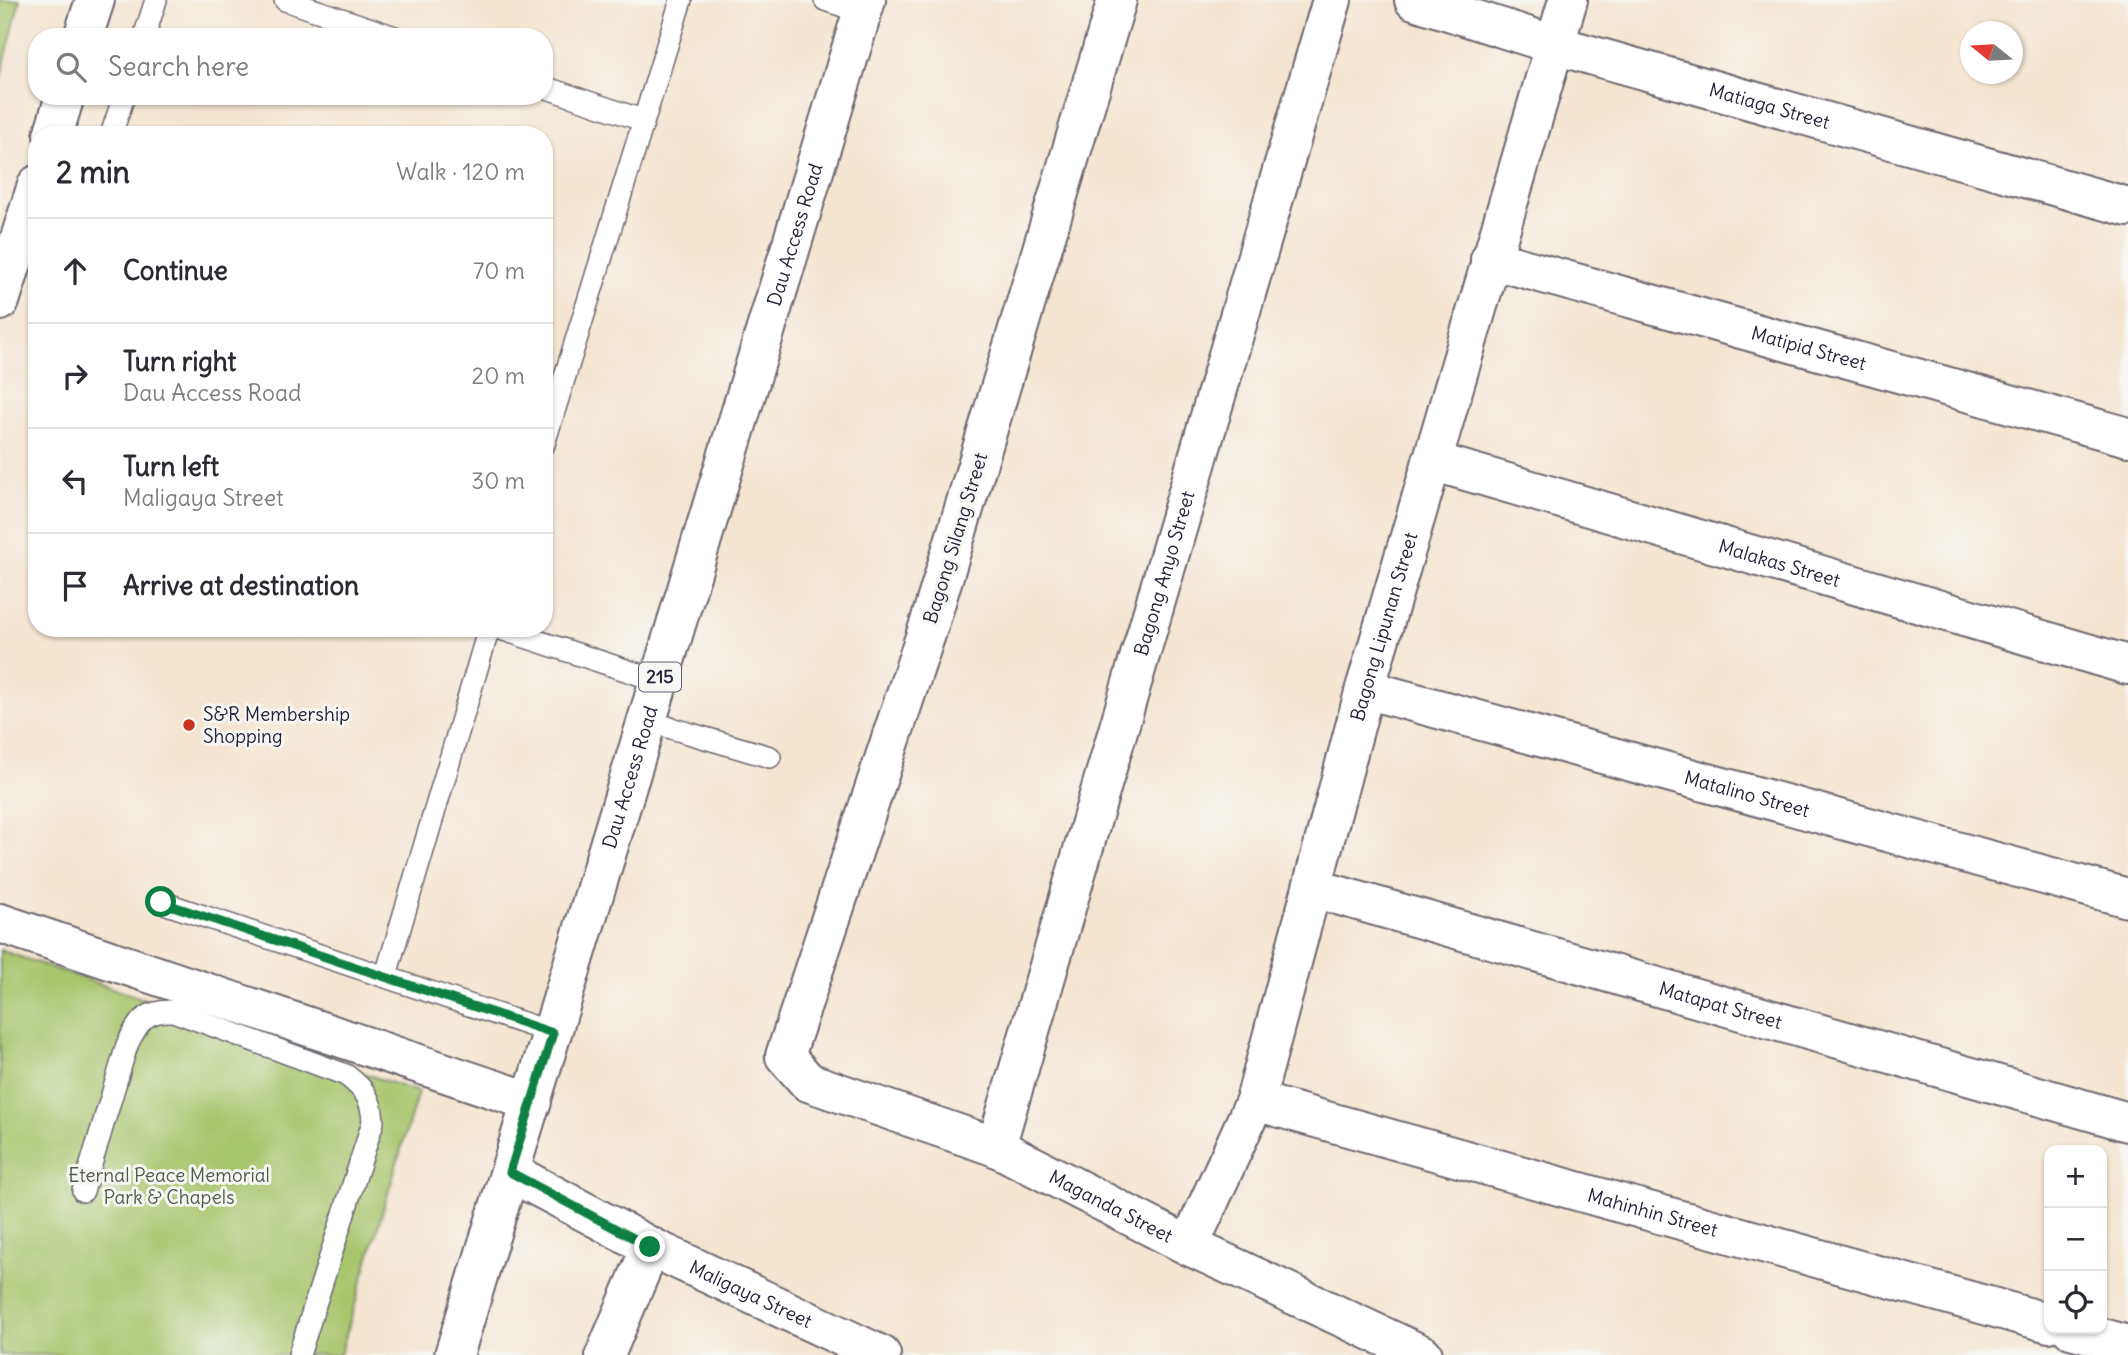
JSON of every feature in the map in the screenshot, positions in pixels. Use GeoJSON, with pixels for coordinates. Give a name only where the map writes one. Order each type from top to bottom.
{"type":"FeatureCollection","features":[{"type":"Feature","properties":{"kind":"street"},"geometry":{"type":"LineString","coordinates":[[86,28],[95,0]]}},
{"type":"Feature","properties":{"kind":"street","name":"Bagong Silang Street"},"geometry":{"type":"LineString","coordinates":[[794,1069],[785,1056],[929,625],[1116,0]]}},
{"type":"Feature","properties":{"kind":"street","name":"Bagong Anyo Street"},"geometry":{"type":"LineString","coordinates":[[996,1147],[1332,0]]}},
{"type":"Feature","properties":{"kind":"street","name":"Matiaga Street"},"geometry":{"type":"LineString","coordinates":[[1414,0],[1555,45],[2128,207]]}},
{"type":"Feature","properties":{"kind":"street","name":"Bagong Lipunan Street"},"geometry":{"type":"LineString","coordinates":[[1189,1246],[1255,1101],[1365,689],[1568,0]]}},
{"type":"Feature","properties":{"kind":"street","name":"Dau Access Road"},"geometry":{"type":"LineString","coordinates":[[454,1355],[864,6]]}},
{"type":"Feature","properties":{"kind":"street"},"geometry":{"type":"LineString","coordinates":[[55,126],[62,105]]}},
{"type":"Feature","properties":{"kind":"street"},"geometry":{"type":"LineString","coordinates":[[0,301],[28,213]]}},
{"type":"Feature","properties":{"kind":"street","name":"Matipid Street"},"geometry":{"type":"LineString","coordinates":[[1490,259],[2128,437]]}},
{"type":"Feature","properties":{"kind":"street","name":"Malakas Street"},"geometry":{"type":"LineString","coordinates":[[1432,461],[2128,665]]}},
{"type":"Feature","properties":{"kind":"street","name":"Matalino Street"},"geometry":{"type":"LineString","coordinates":[[1365,689],[2128,898]]}},
{"type":"Feature","properties":{"kind":"street","name":"Matapat Street"},"geometry":{"type":"LineString","coordinates":[[1312,888],[2128,1122]]}},
{"type":"Feature","properties":{"kind":"street"},"geometry":{"type":"LineString","coordinates":[[0,923],[532,1102]]}},
{"type":"Feature","properties":{"kind":"street","name":"Maganda Street"},"geometry":{"type":"LineString","coordinates":[[794,1069],[808,1082],[996,1147],[1189,1246],[1423,1355]]}},
{"type":"Feature","properties":{"kind":"street","name":"Mahinhin Street"},"geometry":{"type":"LineString","coordinates":[[1255,1101],[2044,1322]]}},
{"type":"Feature","properties":{"kind":"street","name":"Maligaya Street"},"geometry":{"type":"LineString","coordinates":[[510,1172],[650,1247],[881,1355]]}},
{"type":"Feature","properties":{"kind":"street"},"geometry":{"type":"LineString","coordinates":[[605,1355],[650,1247]]}},
{"type":"Feature","properties":{"kind":"street"},"geometry":{"type":"LineString","coordinates":[[2089,1334],[2128,1345]]}},
{"type":"Feature","properties":{"kind":"lane"},"geometry":{"type":"LineString","coordinates":[[147,28],[156,0]]}},
{"type":"Feature","properties":{"kind":"lane"},"geometry":{"type":"LineString","coordinates":[[285,0],[369,28]]}},
{"type":"Feature","properties":{"kind":"lane"},"geometry":{"type":"LineString","coordinates":[[553,414],[681,0]]}},
{"type":"Feature","properties":{"kind":"lane"},"geometry":{"type":"LineString","coordinates":[[825,0],[864,6]]}},
{"type":"Feature","properties":{"kind":"lane"},"geometry":{"type":"LineString","coordinates":[[553,90],[642,120]]}},
{"type":"Feature","properties":{"kind":"lane"},"geometry":{"type":"LineString","coordinates":[[114,126],[121,105]]}},
{"type":"Feature","properties":{"kind":"lane"},"geometry":{"type":"LineString","coordinates":[[386,975],[486,637]]}},
{"type":"Feature","properties":{"kind":"lane"},"geometry":{"type":"LineString","coordinates":[[525,637],[659,681]]}},
{"type":"Feature","properties":{"kind":"lane"},"geometry":{"type":"LineString","coordinates":[[647,721],[770,757]]}},
{"type":"Feature","properties":{"kind":"lane"},"geometry":{"type":"LineString","coordinates":[[161,902],[553,1033]]}},
{"type":"Feature","properties":{"kind":"lane"},"geometry":{"type":"LineString","coordinates":[[83,1191],[127,1045],[137,1023],[148,1013],[173,1011],[346,1075],[363,1088],[372,1103],[373,1122],[299,1355]]}},
{"type":"Feature","properties":{"kind":"green space"},"geometry":{"type":"Polygon","coordinates":[[[0,0],[20,0],[0,80],[0,0]]]}},
{"type":"Feature","properties":{"kind":"green space","name":"Eternal Peace Memorial Park & Chapels"},"geometry":{"type":"Polygon","coordinates":[[[0,950],[418,1092],[340,1355],[0,1355],[0,950]]]}},
{"type":"Feature","properties":{"kind":"place","name":"S&R Membership Shopping"},"geometry":{"type":"Point","coordinates":[189,725]}},
{"type":"Feature","properties":{"kind":"route"},"geometry":{"type":"LineString","coordinates":[[161,902],[553,1033],[510,1172],[650,1247]]}}]}
